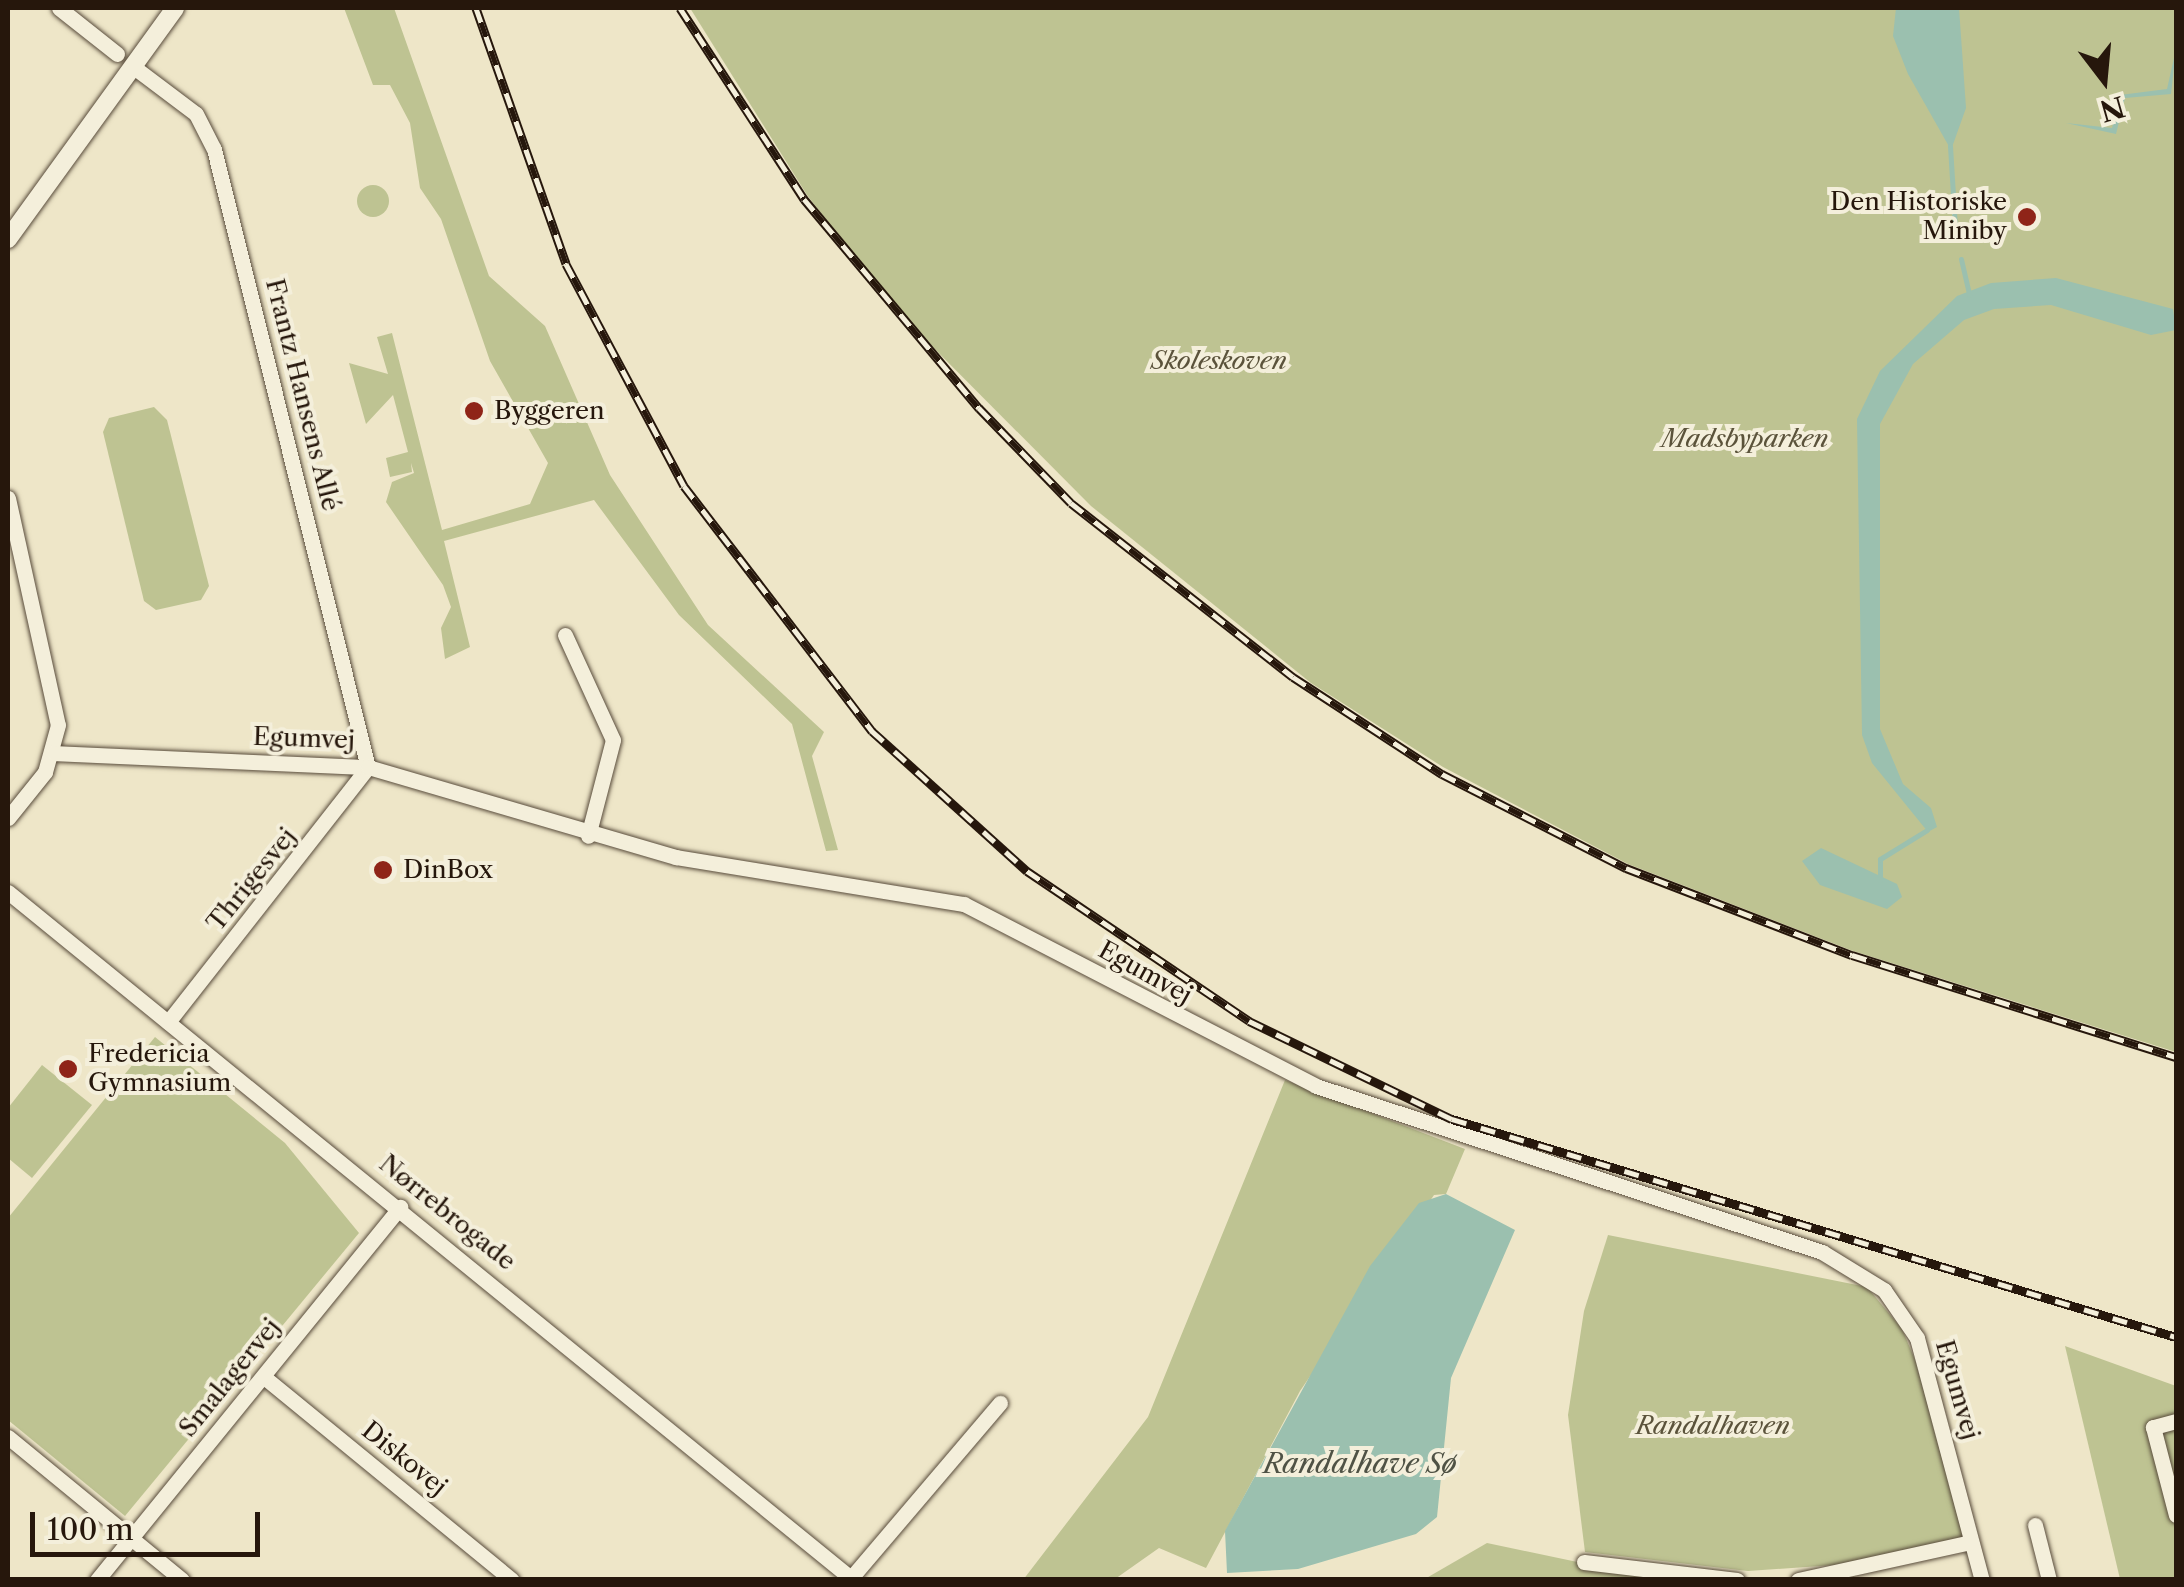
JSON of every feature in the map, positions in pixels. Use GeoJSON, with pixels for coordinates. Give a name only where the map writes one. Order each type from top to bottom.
{"type":"FeatureCollection","features":[{"type":"Feature","properties":{"kind":"street"},"geometry":{"type":"LineString","coordinates":[[59,8],[117,54]]}},
{"type":"Feature","properties":{"kind":"street"},"geometry":{"type":"LineString","coordinates":[[8,239],[176,8]]}},
{"type":"Feature","properties":{"kind":"street","name":"Frantz Hansens Allé"},"geometry":{"type":"LineString","coordinates":[[134,68],[196,114],[214,150],[368,767]]}},
{"type":"Feature","properties":{"kind":"street"},"geometry":{"type":"LineString","coordinates":[[8,498],[56,702],[54,754],[8,818]]}},
{"type":"Feature","properties":{"kind":"street"},"geometry":{"type":"LineString","coordinates":[[564,634],[612,740],[588,836]]}},
{"type":"Feature","properties":{"kind":"street","name":"Egumvej"},"geometry":{"type":"LineString","coordinates":[[54,754],[368,767],[588,836],[964,904],[1316,1086],[1858,1270],[1917,1338],[1982,1580]]}},
{"type":"Feature","properties":{"kind":"street","name":"Thrigesvej"},"geometry":{"type":"LineString","coordinates":[[168,1022],[368,767]]}},
{"type":"Feature","properties":{"kind":"street","name":"Nørrebrogade"},"geometry":{"type":"LineString","coordinates":[[8,892],[400,1207],[852,1579],[1000,1402]]}},
{"type":"Feature","properties":{"kind":"street","name":"Smalagervej"},"geometry":{"type":"LineString","coordinates":[[97,1580],[400,1207]]}},
{"type":"Feature","properties":{"kind":"street","name":"Diskovej"},"geometry":{"type":"LineString","coordinates":[[264,1377],[512,1580]]}},
{"type":"Feature","properties":{"kind":"street"},"geometry":{"type":"LineString","coordinates":[[2176,1420],[2153,1427],[2176,1515]]}},
{"type":"Feature","properties":{"kind":"street"},"geometry":{"type":"LineString","coordinates":[[8,1438],[182,1580]]}},
{"type":"Feature","properties":{"kind":"street"},"geometry":{"type":"LineString","coordinates":[[2035,1525],[2050,1580]]}},
{"type":"Feature","properties":{"kind":"street"},"geometry":{"type":"LineString","coordinates":[[1798,1580],[1972,1542]]}},
{"type":"Feature","properties":{"kind":"street"},"geometry":{"type":"LineString","coordinates":[[1584,1562],[1738,1580]]}},
{"type":"Feature","properties":{"kind":"green space"},"geometry":{"type":"Polygon","coordinates":[[[344,8],[394,8],[489,276],[545,326],[610,475],[708,625],[824,732],[812,756],[838,850],[826,851],[792,724],[679,615],[594,500],[444,541],[470,647],[445,659],[441,628],[451,607],[443,585],[386,502],[392,482],[414,473],[411,463],[412,472],[390,477],[386,458],[408,452],[393,395],[366,424],[349,363],[388,374],[377,337],[392,333],[442,530],[530,504],[548,463],[490,361],[441,219],[420,188],[410,123],[390,85],[373,85],[344,8]]]}},
{"type":"Feature","properties":{"kind":"green space","name":"Madsbyparken"},"geometry":{"type":"Polygon","coordinates":[[[690,8],[2176,8],[2176,1052],[1853,951],[1628,864],[1443,767],[1311,683],[1091,506],[892,306],[807,195],[690,8]]]}},
{"type":"Feature","properties":{"kind":"green space"},"geometry":{"type":"Polygon","coordinates":[[[373,185],[384,190],[389,201],[384,212],[373,217],[362,212],[357,201],[362,190],[373,185]]]}},
{"type":"Feature","properties":{"kind":"green space"},"geometry":{"type":"Polygon","coordinates":[[[154,407],[167,420],[209,586],[201,600],[156,610],[144,601],[103,432],[109,418],[154,407]]]}},
{"type":"Feature","properties":{"kind":"green space"},"geometry":{"type":"Polygon","coordinates":[[[155,1037],[285,1143],[359,1233],[125,1516],[8,1420],[8,1218],[155,1037]]]}},
{"type":"Feature","properties":{"kind":"green space"},"geometry":{"type":"Polygon","coordinates":[[[42,1065],[92,1105],[32,1178],[8,1158],[8,1108],[42,1065]]]}},
{"type":"Feature","properties":{"kind":"green space"},"geometry":{"type":"Polygon","coordinates":[[[1285,1080],[1465,1149],[1446,1194],[1434,1195],[1300,1391],[1206,1568],[1159,1548],[1115,1579],[1023,1580],[1148,1417],[1285,1080]]]}},
{"type":"Feature","properties":{"kind":"green space","name":"Randalhaven"},"geometry":{"type":"Polygon","coordinates":[[[1608,1235],[1867,1287],[1902,1329],[1918,1367],[1963,1537],[1890,1561],[1748,1571],[1585,1552],[1568,1415],[1584,1311],[1608,1235]]]}},
{"type":"Feature","properties":{"kind":"green space"},"geometry":{"type":"Polygon","coordinates":[[[2065,1346],[2176,1386],[2176,1579],[2120,1579],[2065,1346]]]}},
{"type":"Feature","properties":{"kind":"green space"},"geometry":{"type":"Polygon","coordinates":[[[1487,1543],[1658,1579],[1423,1580],[1487,1543]]]}},
{"type":"Feature","properties":{"kind":"water"},"geometry":{"type":"Polygon","coordinates":[[[1896,8],[1959,8],[1966,108],[1951,150],[1908,74],[1893,36],[1896,8]]]}},
{"type":"Feature","properties":{"kind":"water"},"geometry":{"type":"Polygon","coordinates":[[[2176,49],[2171,94],[2125,98],[2116,134],[2066,123],[2112,128],[2120,95],[2167,89],[2176,49]]]}},
{"type":"Feature","properties":{"kind":"water"},"geometry":{"type":"Polygon","coordinates":[[[2056,278],[2173,309],[2176,330],[2151,335],[2051,305],[1994,309],[1964,320],[1913,364],[1880,424],[1880,729],[1903,784],[1931,808],[1937,827],[1928,832],[1872,763],[1862,735],[1857,419],[1880,371],[1957,296],[1991,283],[2056,278]]]}},
{"type":"Feature","properties":{"kind":"water"},"geometry":{"type":"Polygon","coordinates":[[[1821,848],[1897,884],[1902,897],[1887,909],[1820,885],[1802,861],[1821,848]]]}},
{"type":"Feature","properties":{"kind":"water","name":"Randalhave Sø"},"geometry":{"type":"Polygon","coordinates":[[[1446,1194],[1515,1230],[1451,1378],[1437,1517],[1416,1534],[1298,1569],[1227,1573],[1225,1531],[1370,1266],[1419,1203],[1446,1194]]]}},
{"type":"Feature","properties":{"kind":"waterway"},"geometry":{"type":"LineString","coordinates":[[1950,146],[1955,227]]}},
{"type":"Feature","properties":{"kind":"waterway"},"geometry":{"type":"LineString","coordinates":[[1961,259],[1969,295]]}},
{"type":"Feature","properties":{"kind":"waterway"},"geometry":{"type":"LineString","coordinates":[[1880,880],[1880,859],[1927,830]]}},
{"type":"Feature","properties":{"kind":"railway"},"geometry":{"type":"LineString","coordinates":[[476,8],[566,264],[684,486],[872,731],[1027,871],[1249,1021],[1452,1119],[2176,1337]]}},
{"type":"Feature","properties":{"kind":"railway"},"geometry":{"type":"LineString","coordinates":[[680,8],[804,199],[979,408],[1071,503],[1293,677],[1442,774],[1626,868],[1852,955],[2176,1057]]}},
{"type":"Feature","properties":{"kind":"place","name":"Den Historiske Miniby"},"geometry":{"type":"Point","coordinates":[2027,217]}},
{"type":"Feature","properties":{"kind":"place","name":"Byggeren"},"geometry":{"type":"Point","coordinates":[474,411]}},
{"type":"Feature","properties":{"kind":"place","name":"DinBox"},"geometry":{"type":"Point","coordinates":[383,870]}},
{"type":"Feature","properties":{"kind":"place","name":"Fredericia Gymnasium"},"geometry":{"type":"Point","coordinates":[68,1069]}},
{"type":"Feature","properties":{"kind":"park label","name":"Skoleskoven"},"geometry":{"type":"Point","coordinates":[1219,361]}}]}
